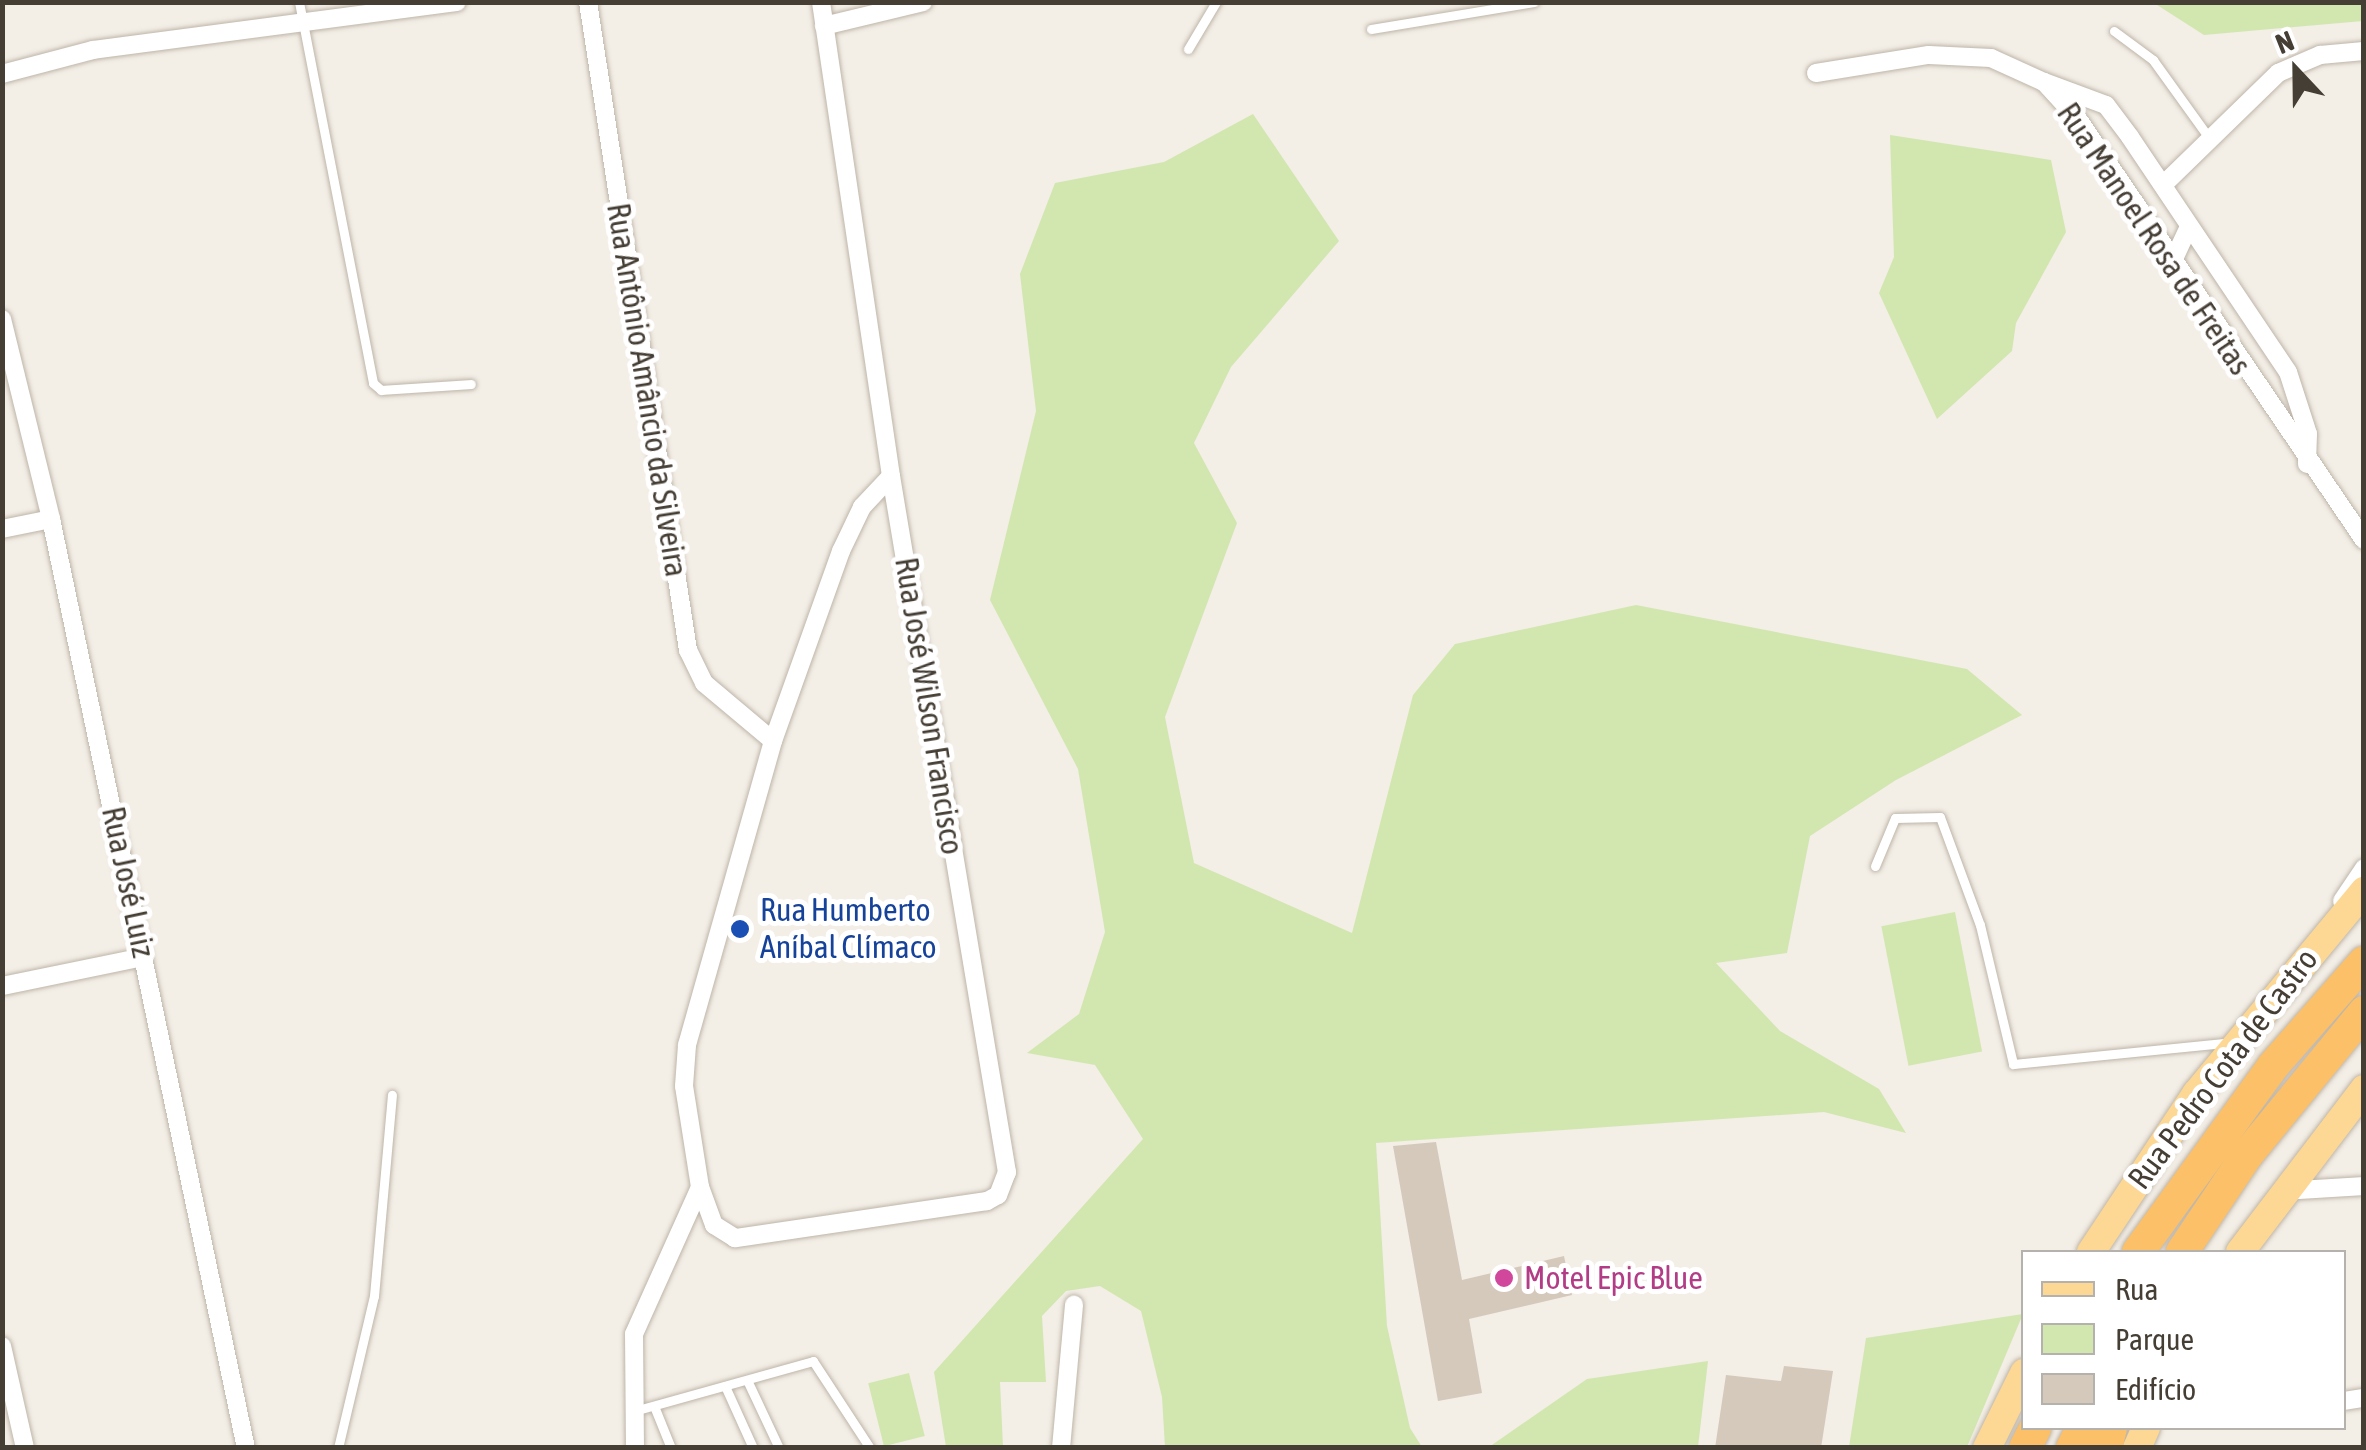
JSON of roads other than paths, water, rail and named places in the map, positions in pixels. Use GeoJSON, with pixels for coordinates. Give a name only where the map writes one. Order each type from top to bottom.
{"type":"FeatureCollection","features":[{"type":"Feature","properties":{"kind":"highway"},"geometry":{"type":"LineString","coordinates":[[2139,1250],[2273,1066],[2364,962]]}},
{"type":"Feature","properties":{"kind":"highway"},"geometry":{"type":"LineString","coordinates":[[2183,1250],[2246,1156],[2364,1012]]}},
{"type":"Feature","properties":{"kind":"main road","name":"Rua Pedro Cota de Castro"},"geometry":{"type":"LineString","coordinates":[[2092,1250],[2237,1042],[2364,891]]}},
{"type":"Feature","properties":{"kind":"main road"},"geometry":{"type":"LineString","coordinates":[[2241,1250],[2364,1089]]}},
{"type":"Feature","properties":{"kind":"main road"},"geometry":{"type":"LineString","coordinates":[[1986,1448],[2021,1378]]}},
{"type":"Feature","properties":{"kind":"street"},"geometry":{"type":"LineString","coordinates":[[2,74],[93,50],[457,2]]}},
{"type":"Feature","properties":{"kind":"street","name":"Rua Antônio Amâncio da Silveira"},"geometry":{"type":"LineString","coordinates":[[588,2],[688,650],[704,684],[773,741]]}},
{"type":"Feature","properties":{"kind":"street","name":"Rua José Wilson Francisco"},"geometry":{"type":"LineString","coordinates":[[700,1187],[722,1233],[756,1239],[988,1201],[1004,1185],[891,476],[821,2]]}},
{"type":"Feature","properties":{"kind":"street"},"geometry":{"type":"LineString","coordinates":[[824,26],[924,2]]}},
{"type":"Feature","properties":{"kind":"street"},"geometry":{"type":"LineString","coordinates":[[2163,185],[2278,73],[2320,54],[2364,51]]}},
{"type":"Feature","properties":{"kind":"street","name":"Rua Manoel Rosa de Freitas"},"geometry":{"type":"LineString","coordinates":[[1816,73],[1929,56],[1976,57],[2044,82],[2078,119],[2307,464],[2364,540]]}},
{"type":"Feature","properties":{"kind":"street"},"geometry":{"type":"LineString","coordinates":[[2044,82],[2106,104],[2163,185],[2288,372],[2308,434],[2307,464]]}},
{"type":"Feature","properties":{"kind":"street"},"geometry":{"type":"LineString","coordinates":[[2172,263],[2189,227]]}},
{"type":"Feature","properties":{"kind":"street","name":"Rua José Luiz"},"geometry":{"type":"LineString","coordinates":[[2,319],[52,519],[246,1448]]}},
{"type":"Feature","properties":{"kind":"street"},"geometry":{"type":"LineString","coordinates":[[634,1448],[632,1357],[640,1314],[700,1187],[684,1086],[688,1045],[773,741],[851,527],[891,476]]}},
{"type":"Feature","properties":{"kind":"street"},"geometry":{"type":"LineString","coordinates":[[2,529],[52,519]]}},
{"type":"Feature","properties":{"kind":"street"},"geometry":{"type":"LineString","coordinates":[[2290,980],[2364,868]]}},
{"type":"Feature","properties":{"kind":"street"},"geometry":{"type":"LineString","coordinates":[[2,986],[144,957]]}},
{"type":"Feature","properties":{"kind":"street"},"geometry":{"type":"LineString","coordinates":[[2282,1192],[2364,1186]]}},
{"type":"Feature","properties":{"kind":"street"},"geometry":{"type":"LineString","coordinates":[[1061,1448],[1074,1305]]}},
{"type":"Feature","properties":{"kind":"street"},"geometry":{"type":"LineString","coordinates":[[2,1346],[24,1448]]}},
{"type":"Feature","properties":{"kind":"lane"},"geometry":{"type":"LineString","coordinates":[[299,2],[373,383],[380,390],[471,384]]}},
{"type":"Feature","properties":{"kind":"lane"},"geometry":{"type":"LineString","coordinates":[[1188,50],[1216,2]]}},
{"type":"Feature","properties":{"kind":"lane"},"geometry":{"type":"LineString","coordinates":[[1371,30],[1534,2]]}},
{"type":"Feature","properties":{"kind":"lane"},"geometry":{"type":"LineString","coordinates":[[2114,30],[2154,60],[2210,141]]}},
{"type":"Feature","properties":{"kind":"lane"},"geometry":{"type":"LineString","coordinates":[[1875,866],[1896,818],[1940,818],[1980,925],[2012,1064],[2237,1042]]}},
{"type":"Feature","properties":{"kind":"lane"},"geometry":{"type":"LineString","coordinates":[[338,1448],[374,1296],[392,1095]]}},
{"type":"Feature","properties":{"kind":"lane"},"geometry":{"type":"LineString","coordinates":[[634,1411],[818,1362],[870,1448]]}},
{"type":"Feature","properties":{"kind":"lane"},"geometry":{"type":"LineString","coordinates":[[747,1380],[779,1448]]}},
{"type":"Feature","properties":{"kind":"lane"},"geometry":{"type":"LineString","coordinates":[[725,1386],[752,1448]]}},
{"type":"Feature","properties":{"kind":"lane"},"geometry":{"type":"LineString","coordinates":[[654,1406],[670,1448]]}},
{"type":"Feature","properties":{"kind":"place","name":"Rua Humberto Aníbal Clímaco"},"geometry":{"type":"Point","coordinates":[740,929]}},
{"type":"Feature","properties":{"kind":"place","name":"Motel Epic Blue"},"geometry":{"type":"Point","coordinates":[1504,1278]}}]}
